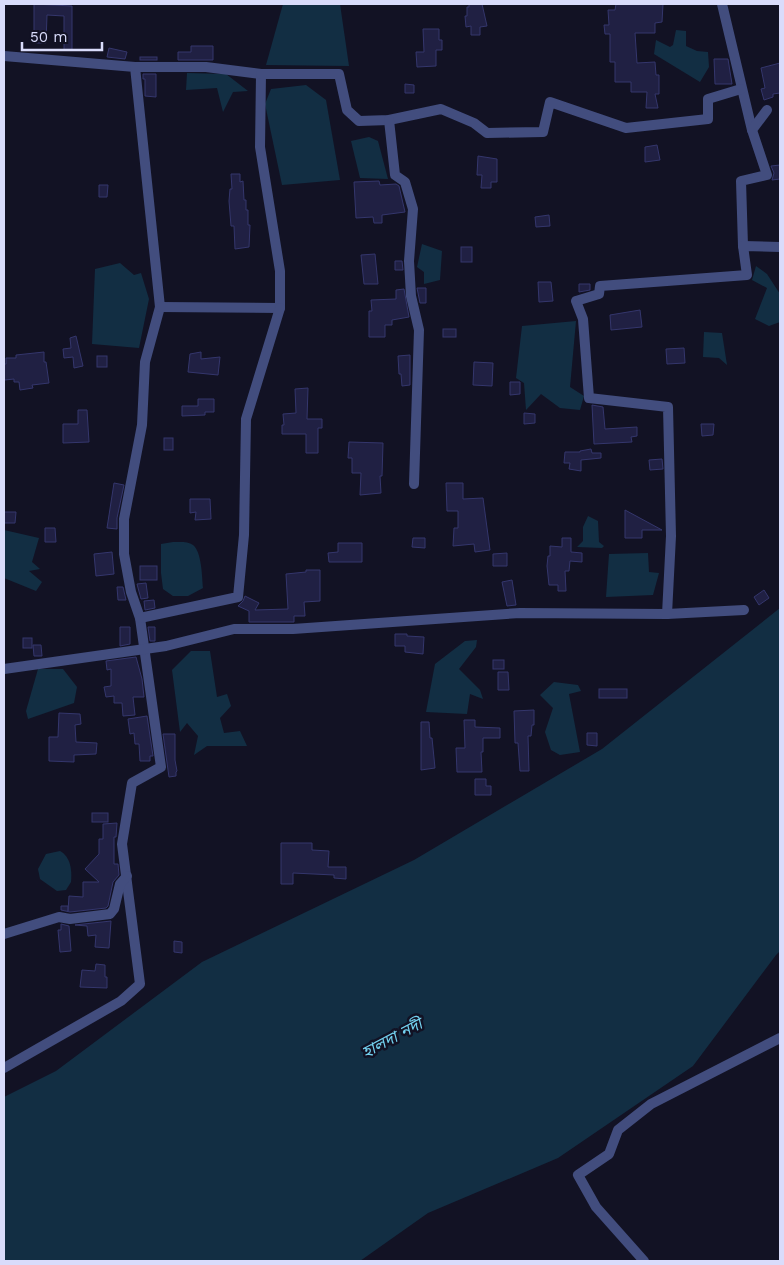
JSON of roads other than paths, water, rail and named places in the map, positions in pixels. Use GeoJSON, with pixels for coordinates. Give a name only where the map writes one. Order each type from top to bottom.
{"type":"FeatureCollection","features":[{"type":"Feature","properties":{"kind":"street"},"geometry":{"type":"LineString","coordinates":[[667,614],[671,536],[668,406],[589,398],[583,319],[576,302],[599,294],[600,286],[747,276],[743,246],[741,181],[767,175],[741,89],[722,4]]}},
{"type":"Feature","properties":{"kind":"street"},"geometry":{"type":"LineString","coordinates":[[4,56],[136,67],[206,67],[261,74],[339,74],[347,110],[359,121],[389,120],[440,109],[474,123],[487,133],[543,132],[550,102],[626,128],[708,119],[708,99],[741,89]]}},
{"type":"Feature","properties":{"kind":"street"},"geometry":{"type":"LineString","coordinates":[[4,1068],[120,1001],[140,984],[122,844],[132,783],[161,767],[140,618],[131,592],[124,554],[124,518],[142,425],[145,362],[160,307],[136,67]]}},
{"type":"Feature","properties":{"kind":"street"},"geometry":{"type":"LineString","coordinates":[[140,618],[238,597],[244,535],[246,419],[280,308],[280,271],[260,147],[261,74]]}},
{"type":"Feature","properties":{"kind":"street"},"geometry":{"type":"LineString","coordinates":[[752,130],[767,110]]}},
{"type":"Feature","properties":{"kind":"street"},"geometry":{"type":"LineString","coordinates":[[389,120],[395,175],[405,182],[413,209],[409,261],[411,296],[419,330],[414,484]]}},
{"type":"Feature","properties":{"kind":"street"},"geometry":{"type":"LineString","coordinates":[[743,246],[780,246]]}},
{"type":"Feature","properties":{"kind":"street"},"geometry":{"type":"LineString","coordinates":[[160,307],[280,308]]}},
{"type":"Feature","properties":{"kind":"street"},"geometry":{"type":"LineString","coordinates":[[4,669],[166,646],[234,629],[293,629],[520,613],[667,614],[744,610]]}},
{"type":"Feature","properties":{"kind":"street"},"geometry":{"type":"LineString","coordinates":[[4,934],[59,918],[70,919],[110,914],[114,909],[120,884],[127,876]]}},
{"type":"Feature","properties":{"kind":"street"},"geometry":{"type":"LineString","coordinates":[[644,1261],[596,1207],[578,1175],[609,1154],[618,1130],[652,1104],[780,1038]]}},
{"type":"Feature","properties":{"kind":"water"},"geometry":{"type":"Polygon","coordinates":[[[283,4],[340,4],[349,66],[266,65],[283,4]]]}},
{"type":"Feature","properties":{"kind":"water"},"geometry":{"type":"Polygon","coordinates":[[[676,30],[686,31],[686,46],[697,51],[708,52],[709,67],[700,82],[654,54],[656,40],[670,47],[673,45],[676,30]]]}},
{"type":"Feature","properties":{"kind":"water"},"geometry":{"type":"Polygon","coordinates":[[[187,73],[226,74],[248,91],[233,92],[223,112],[217,88],[186,90],[187,73]]]}},
{"type":"Feature","properties":{"kind":"water"},"geometry":{"type":"Polygon","coordinates":[[[306,85],[326,100],[340,180],[282,185],[265,104],[271,89],[306,85]]]}},
{"type":"Feature","properties":{"kind":"water"},"geometry":{"type":"Polygon","coordinates":[[[369,137],[378,141],[388,179],[360,178],[351,141],[369,137]]]}},
{"type":"Feature","properties":{"kind":"water"},"geometry":{"type":"Polygon","coordinates":[[[422,244],[442,251],[440,280],[424,284],[424,272],[417,267],[422,244]]]}},
{"type":"Feature","properties":{"kind":"water"},"geometry":{"type":"Polygon","coordinates":[[[120,263],[134,275],[141,273],[149,299],[139,348],[92,344],[95,269],[120,263]]]}},
{"type":"Feature","properties":{"kind":"water"},"geometry":{"type":"Polygon","coordinates":[[[756,266],[767,274],[780,294],[780,322],[769,326],[755,319],[767,288],[752,280],[756,266]]]}},
{"type":"Feature","properties":{"kind":"water"},"geometry":{"type":"Polygon","coordinates":[[[576,321],[570,387],[584,396],[580,410],[560,408],[541,394],[526,410],[524,383],[516,378],[522,326],[576,321]]]}},
{"type":"Feature","properties":{"kind":"water"},"geometry":{"type":"Polygon","coordinates":[[[704,332],[722,333],[727,365],[719,358],[703,357],[704,332]]]}},
{"type":"Feature","properties":{"kind":"water"},"geometry":{"type":"Polygon","coordinates":[[[588,516],[598,521],[599,542],[604,546],[602,548],[577,547],[583,541],[583,527],[588,516]]]}},
{"type":"Feature","properties":{"kind":"water"},"geometry":{"type":"Polygon","coordinates":[[[4,530],[39,538],[32,562],[40,569],[29,571],[42,582],[36,591],[4,578],[4,530]]]}},
{"type":"Feature","properties":{"kind":"water"},"geometry":{"type":"Polygon","coordinates":[[[186,542],[193,545],[200,559],[203,588],[188,596],[173,596],[163,589],[161,544],[186,542]]]}},
{"type":"Feature","properties":{"kind":"water"},"geometry":{"type":"Polygon","coordinates":[[[648,553],[649,572],[659,573],[653,595],[606,597],[609,554],[648,553]]]}},
{"type":"Feature","properties":{"kind":"water","name":"হালদা নদী"},"geometry":{"type":"Polygon","coordinates":[[[780,608],[780,951],[693,1066],[558,1158],[428,1213],[360,1261],[4,1261],[4,1097],[56,1071],[202,962],[414,860],[602,749],[780,608]]]}},
{"type":"Feature","properties":{"kind":"water"},"geometry":{"type":"Polygon","coordinates":[[[477,640],[476,647],[459,669],[480,690],[483,699],[470,694],[467,714],[426,712],[435,664],[465,641],[477,640]]]}},
{"type":"Feature","properties":{"kind":"water"},"geometry":{"type":"Polygon","coordinates":[[[191,651],[210,651],[217,697],[227,694],[231,706],[220,718],[224,733],[240,731],[247,746],[207,746],[194,755],[198,736],[187,723],[180,732],[172,670],[191,651]]]}},
{"type":"Feature","properties":{"kind":"water"},"geometry":{"type":"Polygon","coordinates":[[[38,669],[63,669],[77,687],[74,703],[28,719],[26,711],[38,669]]]}},
{"type":"Feature","properties":{"kind":"water"},"geometry":{"type":"Polygon","coordinates":[[[554,682],[578,685],[581,691],[569,694],[580,752],[560,755],[551,750],[545,732],[553,708],[540,695],[554,682]]]}},
{"type":"Feature","properties":{"kind":"water"},"geometry":{"type":"Polygon","coordinates":[[[60,851],[69,861],[71,882],[66,890],[57,891],[40,879],[38,869],[46,854],[60,851]]]}}]}
